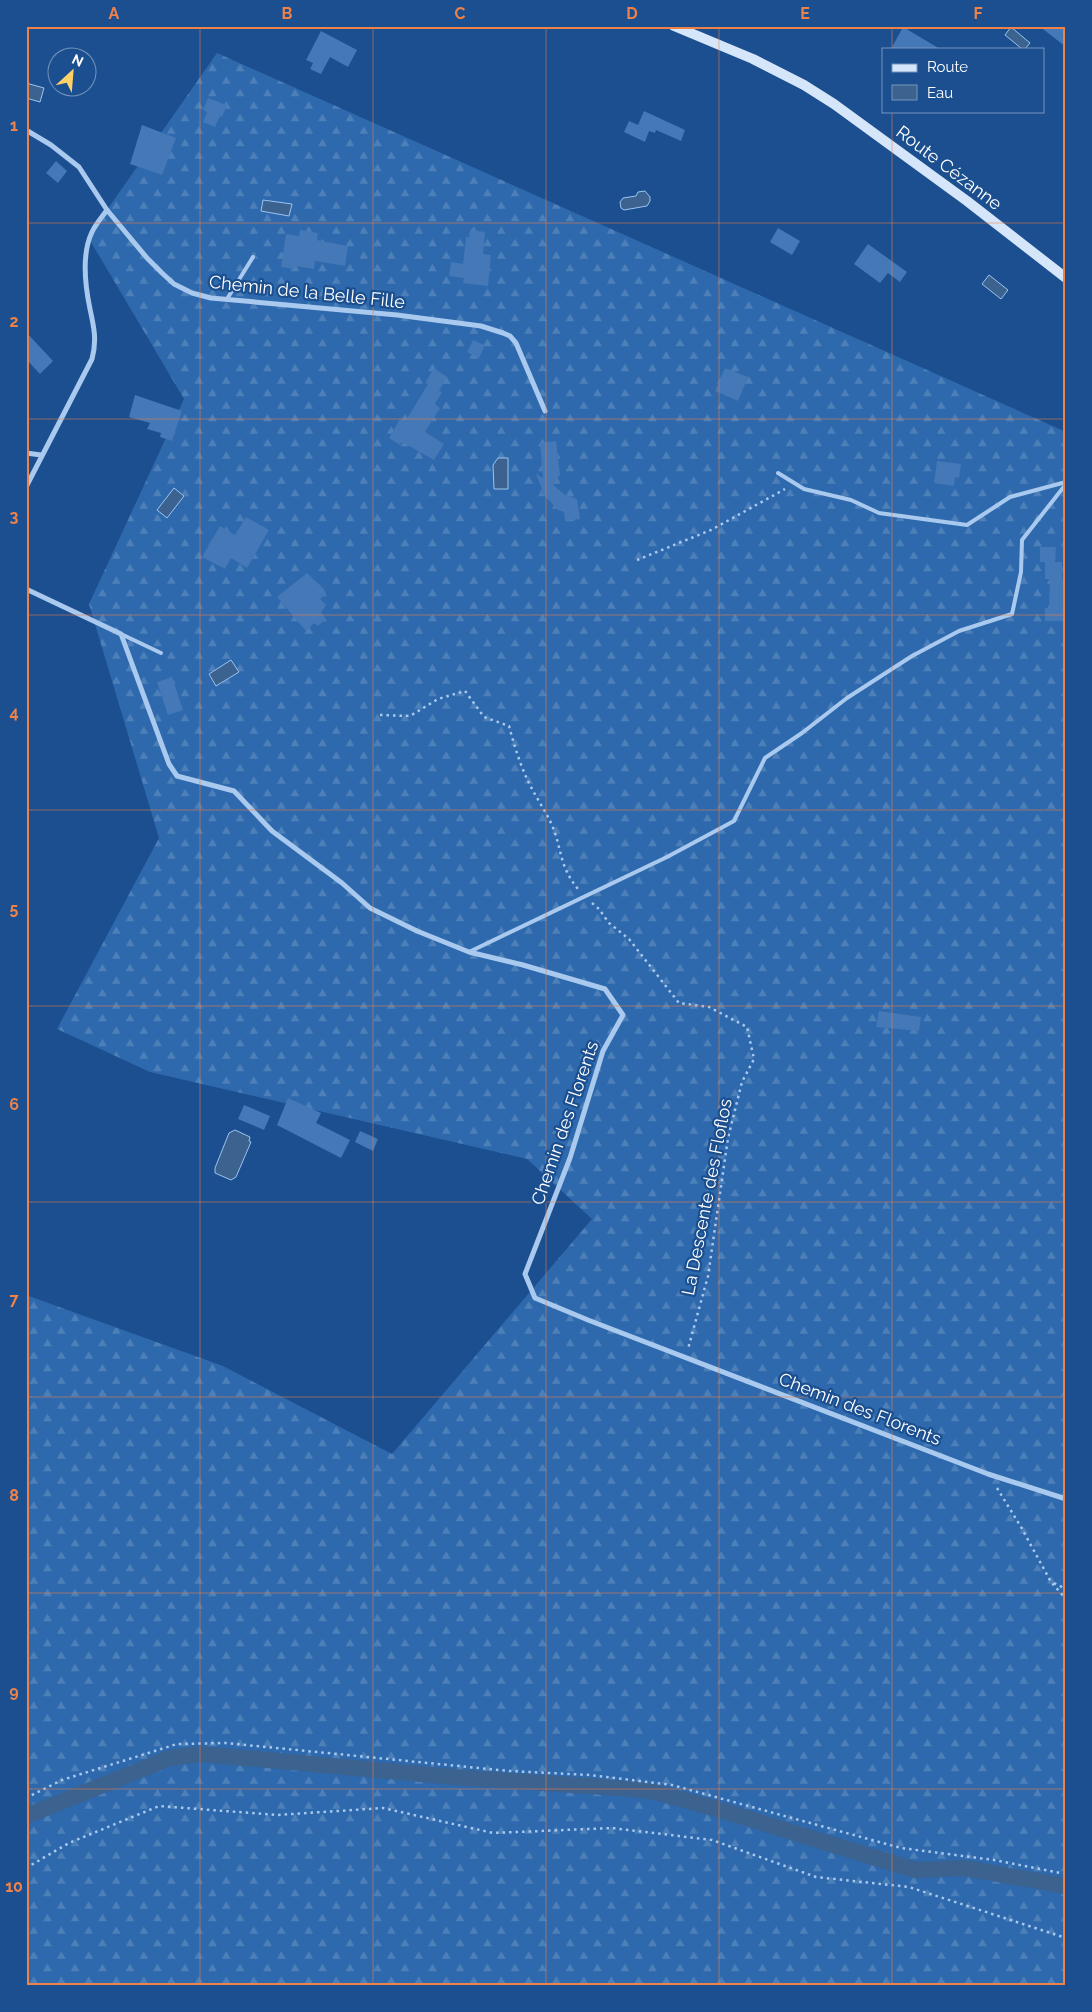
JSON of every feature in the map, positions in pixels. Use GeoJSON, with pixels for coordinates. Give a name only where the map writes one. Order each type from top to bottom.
{"type":"FeatureCollection","features":[{"type":"Feature","properties":{"kind":"street","name":"Route Cézanne"},"geometry":{"type":"LineString","coordinates":[[674,26],[754,59],[804,85],[834,104],[922,168],[1066,278]]}},
{"type":"Feature","properties":{"kind":"street","name":"Chemin de la Belle Fille"},"geometry":{"type":"LineString","coordinates":[[26,130],[65,155],[78,167],[107,210],[147,258],[174,284],[192,292],[227,299],[397,315],[494,330],[510,336],[516,343],[545,411]]}},
{"type":"Feature","properties":{"kind":"street"},"geometry":{"type":"LineString","coordinates":[[26,487],[92,359],[96,346],[96,334],[85,282],[86,251],[92,232],[107,210]]}},
{"type":"Feature","properties":{"kind":"street"},"geometry":{"type":"LineString","coordinates":[[26,453],[41,456]]}},
{"type":"Feature","properties":{"kind":"street"},"geometry":{"type":"LineString","coordinates":[[26,589],[121,634]]}},
{"type":"Feature","properties":{"kind":"street","name":"Chemin des Florents"},"geometry":{"type":"LineString","coordinates":[[121,634],[169,764],[177,776],[234,791],[272,831],[342,883],[370,908],[417,931],[469,952],[523,965],[604,989],[623,1015],[603,1051],[570,1158],[525,1274],[535,1298],[988,1474],[1066,1499]]}},
{"type":"Feature","properties":{"kind":"lane"},"geometry":{"type":"LineString","coordinates":[[227,299],[253,257]]}},
{"type":"Feature","properties":{"kind":"lane"},"geometry":{"type":"LineString","coordinates":[[778,473],[804,489],[851,500],[879,513],[967,525],[1010,497],[1066,483]]}},
{"type":"Feature","properties":{"kind":"lane"},"geometry":{"type":"LineString","coordinates":[[469,952],[667,857],[734,821],[765,758],[802,733],[847,698],[912,656],[959,631],[1012,614],[1021,572],[1022,540],[1066,483]]}},
{"type":"Feature","properties":{"kind":"lane"},"geometry":{"type":"LineString","coordinates":[[121,634],[161,653]]}},
{"type":"Feature","properties":{"kind":"path"},"geometry":{"type":"LineString","coordinates":[[638,560],[711,530],[784,489],[804,489]]}},
{"type":"Feature","properties":{"kind":"path","name":"La Descente des Floflos"},"geometry":{"type":"LineString","coordinates":[[380,715],[410,716],[438,699],[465,691],[484,717],[509,726],[518,759],[528,783],[552,826],[569,878],[585,897],[599,909],[609,923],[629,939],[679,1003],[709,1007],[747,1027],[754,1059],[742,1082],[728,1138],[708,1276],[685,1357]]}},
{"type":"Feature","properties":{"kind":"path"},"geometry":{"type":"LineString","coordinates":[[988,1474],[1022,1528],[1051,1582],[1066,1599]]}},
{"type":"Feature","properties":{"kind":"path"},"geometry":{"type":"LineString","coordinates":[[1051,1582],[1066,1589]]}},
{"type":"Feature","properties":{"kind":"path"},"geometry":{"type":"LineString","coordinates":[[26,1798],[62,1780],[177,1744],[226,1743],[509,1771],[590,1775],[672,1785],[901,1848],[994,1860],[1066,1874]]}},
{"type":"Feature","properties":{"kind":"path"},"geometry":{"type":"LineString","coordinates":[[26,1868],[69,1843],[159,1806],[277,1815],[383,1808],[493,1833],[612,1828],[712,1840],[816,1877],[909,1886],[1066,1938]]}},
{"type":"Feature","properties":{"kind":"green space"},"geometry":{"type":"Polygon","coordinates":[[[217,53],[1066,432],[1066,1986],[26,1986],[26,1295],[223,1366],[392,1454],[592,1219],[527,1159],[150,1072],[57,1029],[159,838],[89,604],[184,399],[88,237],[217,53]]]}},
{"type":"Feature","properties":{"kind":"water"},"geometry":{"type":"Polygon","coordinates":[[[1011,27],[1030,43],[1026,48],[1021,48],[1005,35],[1011,27]]]}},
{"type":"Feature","properties":{"kind":"water"},"geometry":{"type":"Polygon","coordinates":[[[26,83],[44,88],[40,102],[26,98],[26,83]]]}},
{"type":"Feature","properties":{"kind":"water"},"geometry":{"type":"Polygon","coordinates":[[[645,191],[650,197],[647,206],[624,210],[621,208],[620,202],[623,198],[636,196],[638,192],[645,191]]]}},
{"type":"Feature","properties":{"kind":"water"},"geometry":{"type":"Polygon","coordinates":[[[263,200],[292,204],[289,216],[261,211],[263,200]]]}},
{"type":"Feature","properties":{"kind":"water"},"geometry":{"type":"Polygon","coordinates":[[[989,275],[1008,290],[1001,299],[982,284],[989,275]]]}},
{"type":"Feature","properties":{"kind":"water"},"geometry":{"type":"Polygon","coordinates":[[[498,458],[508,458],[508,489],[494,489],[493,465],[498,458]]]}},
{"type":"Feature","properties":{"kind":"water"},"geometry":{"type":"Polygon","coordinates":[[[174,488],[184,496],[167,518],[157,510],[174,488]]]}},
{"type":"Feature","properties":{"kind":"water"},"geometry":{"type":"Polygon","coordinates":[[[231,660],[239,672],[216,686],[209,674],[231,660]]]}},
{"type":"Feature","properties":{"kind":"water"},"geometry":{"type":"Polygon","coordinates":[[[235,1130],[250,1137],[249,1141],[251,1142],[236,1177],[231,1180],[215,1173],[215,1168],[229,1133],[235,1130]]]}},
{"type":"Feature","properties":{"kind":"building"},"geometry":{"type":"Polygon","coordinates":[[[1039,26],[1066,26],[1066,47],[1039,26]]]}},
{"type":"Feature","properties":{"kind":"building"},"geometry":{"type":"Polygon","coordinates":[[[903,27],[938,48],[892,48],[903,27]]]}},
{"type":"Feature","properties":{"kind":"building"},"geometry":{"type":"Polygon","coordinates":[[[321,31],[357,50],[348,67],[330,57],[321,74],[310,69],[313,63],[306,60],[321,31]]]}},
{"type":"Feature","properties":{"kind":"building"},"geometry":{"type":"Polygon","coordinates":[[[208,98],[227,105],[215,127],[203,122],[207,112],[203,110],[208,98]]]}},
{"type":"Feature","properties":{"kind":"building"},"geometry":{"type":"Polygon","coordinates":[[[644,111],[685,130],[681,141],[656,130],[655,133],[649,131],[645,142],[624,132],[629,121],[638,125],[644,111]]]}},
{"type":"Feature","properties":{"kind":"building"},"geometry":{"type":"Polygon","coordinates":[[[142,125],[176,138],[162,175],[130,164],[142,125]]]}},
{"type":"Feature","properties":{"kind":"building"},"geometry":{"type":"Polygon","coordinates":[[[56,161],[67,171],[58,183],[46,173],[56,161]]]}},
{"type":"Feature","properties":{"kind":"building"},"geometry":{"type":"Polygon","coordinates":[[[778,228],[800,241],[792,255],[770,242],[778,228]]]}},
{"type":"Feature","properties":{"kind":"building"},"geometry":{"type":"Polygon","coordinates":[[[300,230],[318,233],[317,240],[348,246],[345,266],[315,261],[314,269],[295,266],[294,269],[281,267],[286,234],[299,236],[300,230]]]}},
{"type":"Feature","properties":{"kind":"building"},"geometry":{"type":"Polygon","coordinates":[[[470,230],[485,232],[483,254],[491,255],[488,286],[463,283],[464,278],[449,276],[451,262],[463,264],[466,237],[469,237],[470,230]]]}},
{"type":"Feature","properties":{"kind":"building"},"geometry":{"type":"Polygon","coordinates":[[[868,244],[907,272],[900,282],[888,273],[880,283],[854,264],[868,244]]]}},
{"type":"Feature","properties":{"kind":"building"},"geometry":{"type":"Polygon","coordinates":[[[26,332],[53,361],[40,374],[26,359],[26,332]]]}},
{"type":"Feature","properties":{"kind":"building"},"geometry":{"type":"Polygon","coordinates":[[[473,340],[485,345],[479,358],[467,352],[473,340]]]}},
{"type":"Feature","properties":{"kind":"building"},"geometry":{"type":"Polygon","coordinates":[[[434,368],[447,377],[439,391],[442,392],[435,404],[440,408],[425,432],[444,444],[434,460],[402,442],[400,445],[389,438],[400,419],[405,422],[428,384],[425,383],[434,368]]]}},
{"type":"Feature","properties":{"kind":"building"},"geometry":{"type":"Polygon","coordinates":[[[725,368],[748,377],[738,401],[715,391],[725,368]]]}},
{"type":"Feature","properties":{"kind":"building"},"geometry":{"type":"Polygon","coordinates":[[[135,395],[182,411],[172,441],[160,437],[161,433],[147,429],[150,423],[129,417],[135,395]]]}},
{"type":"Feature","properties":{"kind":"building"},"geometry":{"type":"Polygon","coordinates":[[[556,441],[560,475],[553,485],[564,494],[577,499],[580,519],[565,521],[564,512],[558,510],[540,491],[542,489],[536,474],[543,478],[540,443],[556,441]]]}},
{"type":"Feature","properties":{"kind":"building"},"geometry":{"type":"Polygon","coordinates":[[[937,461],[961,464],[959,478],[955,477],[954,486],[934,483],[937,461]]]}},
{"type":"Feature","properties":{"kind":"building"},"geometry":{"type":"Polygon","coordinates":[[[246,517],[269,530],[247,568],[231,558],[225,569],[202,557],[220,526],[235,535],[246,517]]]}},
{"type":"Feature","properties":{"kind":"building"},"geometry":{"type":"Polygon","coordinates":[[[1040,547],[1056,547],[1055,562],[1062,562],[1062,579],[1066,579],[1066,621],[1045,621],[1045,608],[1049,608],[1050,579],[1045,579],[1045,562],[1040,562],[1040,547]]]}},
{"type":"Feature","properties":{"kind":"building"},"geometry":{"type":"Polygon","coordinates":[[[307,573],[324,589],[326,594],[320,599],[326,605],[321,613],[326,619],[318,626],[314,623],[306,631],[277,597],[307,573]]]}},
{"type":"Feature","properties":{"kind":"building"},"geometry":{"type":"Polygon","coordinates":[[[172,677],[183,710],[168,715],[157,682],[172,677]]]}},
{"type":"Feature","properties":{"kind":"building"},"geometry":{"type":"Polygon","coordinates":[[[879,1011],[921,1017],[919,1031],[876,1027],[879,1011]]]}},
{"type":"Feature","properties":{"kind":"building"},"geometry":{"type":"Polygon","coordinates":[[[288,1098],[321,1113],[316,1123],[350,1140],[341,1158],[277,1125],[288,1098]]]}},
{"type":"Feature","properties":{"kind":"building"},"geometry":{"type":"Polygon","coordinates":[[[244,1105],[270,1116],[264,1130],[238,1119],[244,1105]]]}},
{"type":"Feature","properties":{"kind":"building"},"geometry":{"type":"Polygon","coordinates":[[[360,1131],[378,1139],[373,1151],[355,1142],[360,1131]]]}},
{"type":"Feature","properties":{"kind":"waterway"},"geometry":{"type":"LineString","coordinates":[[26,1816],[170,1758],[201,1754],[454,1777],[655,1792],[717,1809],[915,1870],[964,1868],[1066,1886]]}}]}
